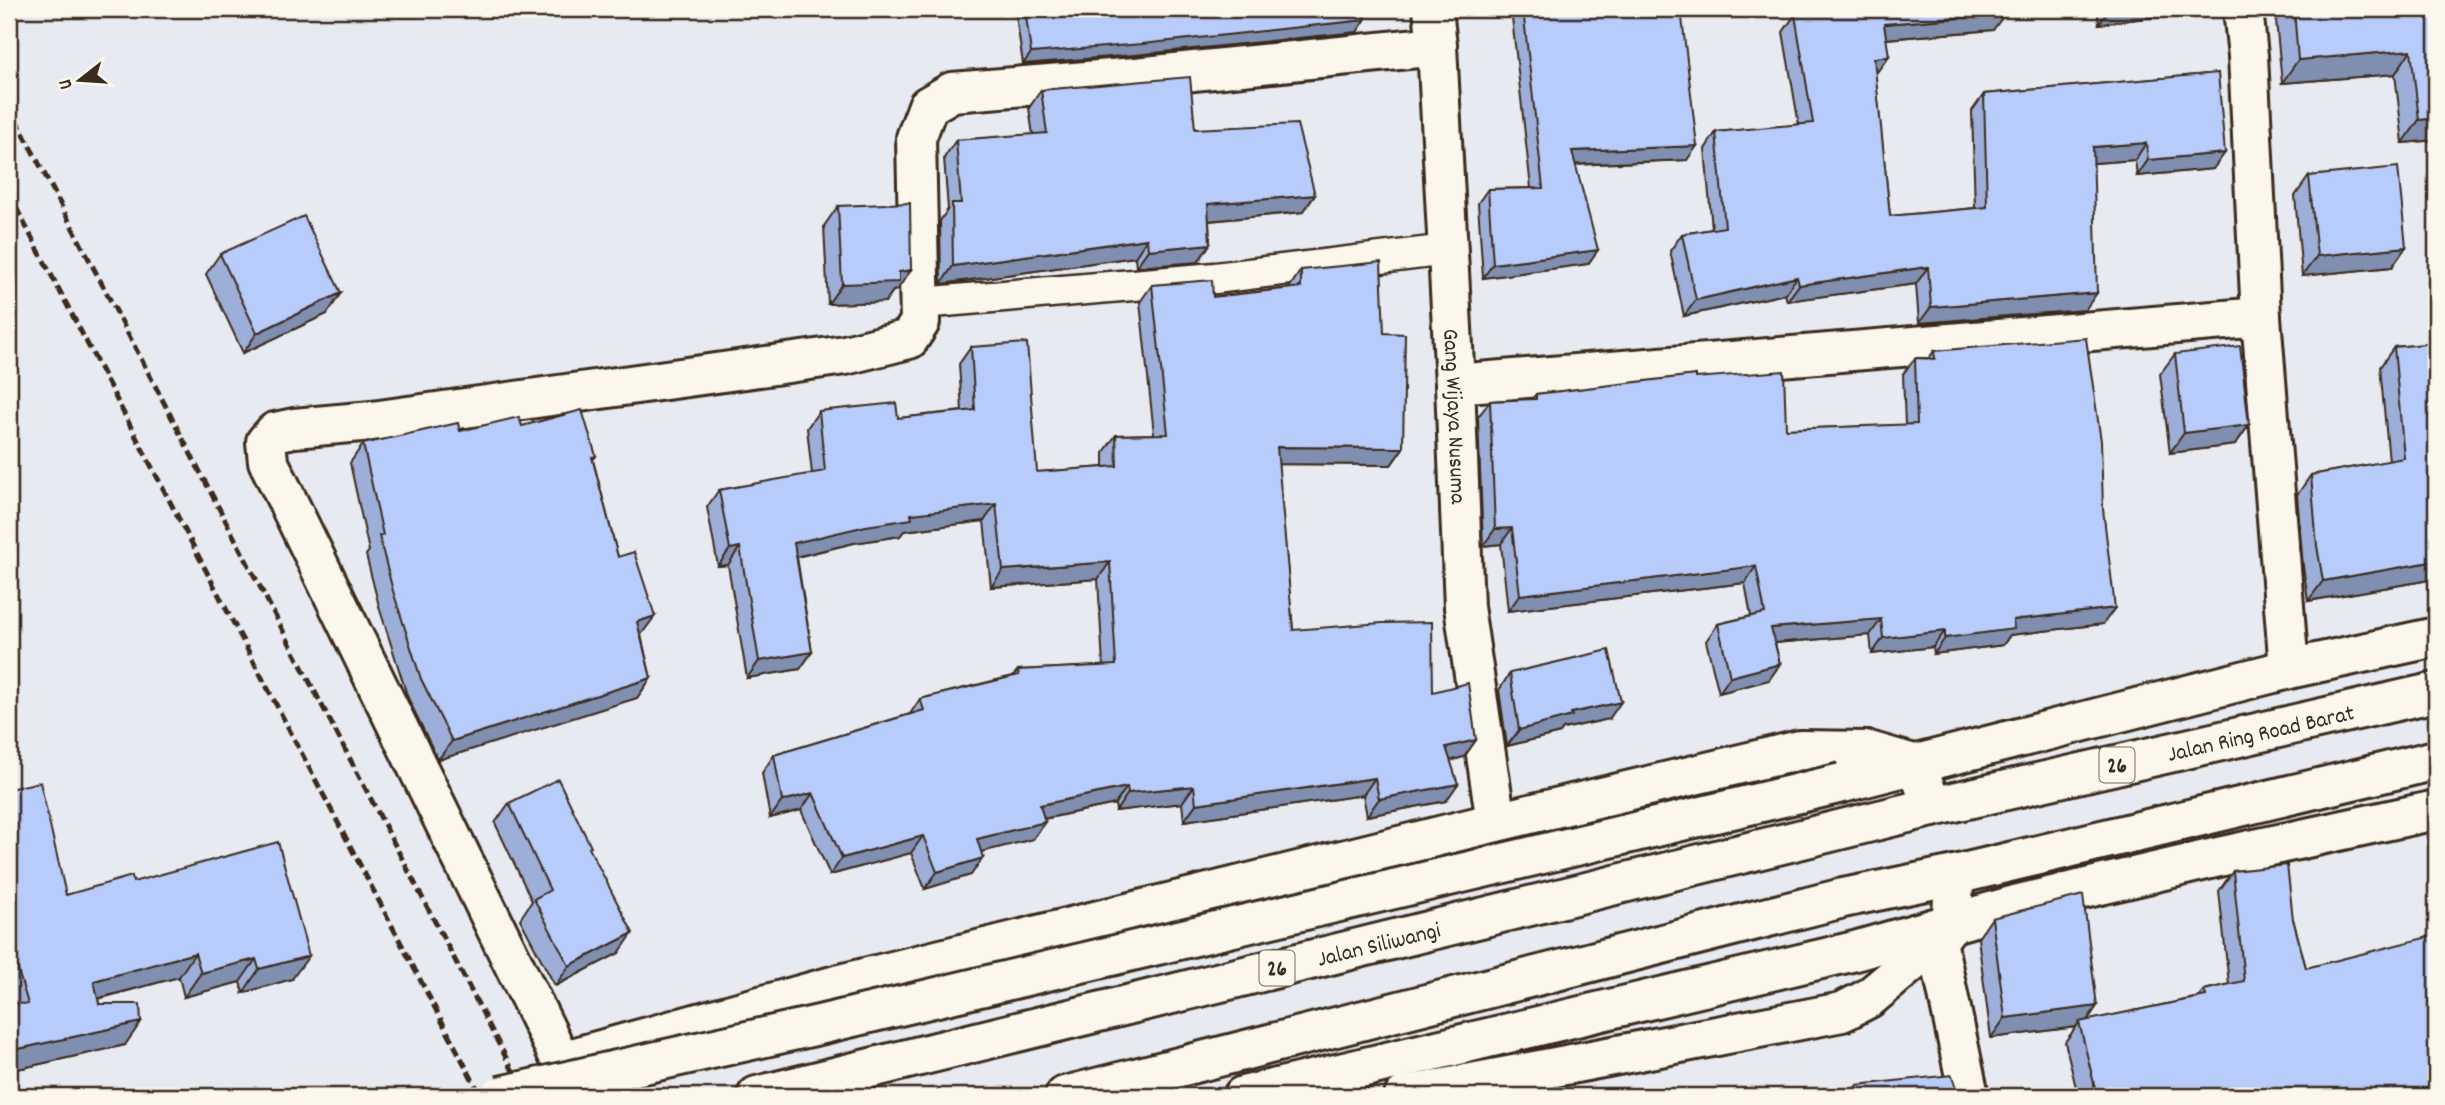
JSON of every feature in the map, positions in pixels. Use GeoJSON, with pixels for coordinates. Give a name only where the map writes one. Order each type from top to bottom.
{"type":"FeatureCollection","features":[{"type":"Feature","properties":{"kind":"main road","name":"Gang Wijaya Nusuma"},"geometry":{"type":"LineString","coordinates":[[1433,9],[1455,384],[1464,607],[1496,822]]}},
{"type":"Feature","properties":{"kind":"main road"},"geometry":{"type":"LineString","coordinates":[[2243,9],[2248,57],[2261,317],[2289,669]]}},
{"type":"Feature","properties":{"kind":"main road"},"geometry":{"type":"LineString","coordinates":[[583,1096],[561,1061],[268,461],[266,442],[275,432],[294,428],[372,421],[845,355],[909,339],[920,322],[921,303],[916,138],[928,106],[952,92],[1136,77],[1437,46]]}},
{"type":"Feature","properties":{"kind":"main road"},"geometry":{"type":"LineString","coordinates":[[1455,384],[2261,317]]}},
{"type":"Feature","properties":{"kind":"main road"},"geometry":{"type":"LineString","coordinates":[[500,1096],[819,1025],[1842,783],[2289,669],[2436,637]]}},
{"type":"Feature","properties":{"kind":"main road","name":"Jalan Ring Road Barat"},"geometry":{"type":"LineString","coordinates":[[1798,840],[2436,692]]}},
{"type":"Feature","properties":{"kind":"main road"},"geometry":{"type":"LineString","coordinates":[[561,1061],[840,984],[1800,750],[1869,751],[1917,765]]}},
{"type":"Feature","properties":{"kind":"main road"},"geometry":{"type":"LineString","coordinates":[[1065,1096],[1843,898],[1955,875],[2436,760]]}},
{"type":"Feature","properties":{"kind":"main road"},"geometry":{"type":"LineString","coordinates":[[1917,765],[1931,807]]}},
{"type":"Feature","properties":{"kind":"main road"},"geometry":{"type":"LineString","coordinates":[[1242,1096],[1944,932],[2015,905],[2436,810]]}},
{"type":"Feature","properties":{"kind":"main road","name":"Jalan Siliwangi"},"geometry":{"type":"LineString","coordinates":[[757,1096],[1798,840]]}},
{"type":"Feature","properties":{"kind":"main road"},"geometry":{"type":"LineString","coordinates":[[1955,875],[1944,932],[1969,1096]]}},
{"type":"Feature","properties":{"kind":"main road"},"geometry":{"type":"LineString","coordinates":[[1404,1096],[1842,1012],[1869,998],[1944,932]]}},
{"type":"Feature","properties":{"kind":"lane"},"geometry":{"type":"LineString","coordinates":[[921,303],[1214,278],[1447,250]]}},
{"type":"Feature","properties":{"kind":"building"},"geometry":{"type":"Polygon","coordinates":[[[1025,9],[1363,9],[1365,20],[1031,53],[1025,9]]]}},
{"type":"Feature","properties":{"kind":"building"},"geometry":{"type":"Polygon","coordinates":[[[1523,9],[1681,9],[1697,146],[1572,151],[1598,250],[1493,264],[1488,189],[1543,188],[1523,9]]]}},
{"type":"Feature","properties":{"kind":"building"},"geometry":{"type":"Polygon","coordinates":[[[1832,9],[2004,9],[2005,14],[1884,24],[1889,56],[1874,58],[1890,216],[1987,207],[1984,94],[2218,73],[2225,153],[2148,160],[2146,143],[2093,147],[2097,293],[1931,307],[1928,267],[1799,285],[1797,277],[1696,300],[1682,234],[1725,227],[1716,132],[1813,123],[1795,15],[1832,9]]]}},
{"type":"Feature","properties":{"kind":"building"},"geometry":{"type":"Polygon","coordinates":[[[2294,9],[2436,9],[2436,118],[2419,120],[2411,50],[2298,60],[2294,9]]]}},
{"type":"Feature","properties":{"kind":"building"},"geometry":{"type":"Polygon","coordinates":[[[1190,77],[1195,129],[1297,124],[1315,195],[1208,204],[1210,244],[1148,250],[1147,239],[953,266],[952,203],[961,203],[956,140],[1047,133],[1041,90],[1190,77]]]}},
{"type":"Feature","properties":{"kind":"building"},"geometry":{"type":"Polygon","coordinates":[[[2398,167],[2406,247],[2317,256],[2309,176],[2398,167]]]}},
{"type":"Feature","properties":{"kind":"building"},"geometry":{"type":"Polygon","coordinates":[[[910,203],[911,270],[899,272],[899,282],[842,284],[838,206],[910,203]]]}},
{"type":"Feature","properties":{"kind":"building"},"geometry":{"type":"Polygon","coordinates":[[[304,216],[341,293],[257,333],[220,254],[304,216]]]}},
{"type":"Feature","properties":{"kind":"building"},"geometry":{"type":"Polygon","coordinates":[[[1381,262],[1384,333],[1405,334],[1403,448],[1277,447],[1293,630],[1432,622],[1433,692],[1468,683],[1476,740],[1446,747],[1458,784],[1379,799],[1375,778],[1196,804],[1194,786],[1128,793],[1127,787],[1040,805],[1045,822],[977,839],[983,858],[937,872],[923,836],[842,858],[813,793],[782,801],[774,755],[924,710],[920,699],[1019,675],[1018,670],[1116,665],[1110,562],[1003,570],[996,504],[911,514],[912,519],[866,526],[794,543],[812,652],[759,661],[740,547],[730,549],[719,490],[825,471],[819,411],[896,403],[898,418],[975,410],[971,347],[1027,343],[1037,472],[1117,466],[1116,435],[1168,434],[1152,285],[1212,280],[1213,297],[1301,287],[1301,270],[1381,262]]]}},
{"type":"Feature","properties":{"kind":"building"},"geometry":{"type":"Polygon","coordinates":[[[2086,338],[2101,441],[2103,509],[2115,608],[2013,620],[2014,629],[1945,638],[1945,631],[1883,638],[1881,619],[1771,628],[1780,664],[1730,677],[1718,624],[1765,613],[1756,566],[1520,595],[1512,528],[1495,529],[1490,401],[1536,399],[1536,394],[1696,375],[1696,378],[1784,371],[1786,429],[1917,424],[1915,358],[1935,359],[1934,351],[2086,338]]]}},
{"type":"Feature","properties":{"kind":"building"},"geometry":{"type":"Polygon","coordinates":[[[2436,343],[2436,561],[2323,581],[2311,475],[2404,458],[2394,347],[2436,343]]]}},
{"type":"Feature","properties":{"kind":"building"},"geometry":{"type":"Polygon","coordinates":[[[2240,346],[2249,425],[2184,433],[2175,354],[2240,346]]]}},
{"type":"Feature","properties":{"kind":"building"},"geometry":{"type":"Polygon","coordinates":[[[582,410],[596,456],[592,457],[618,557],[634,552],[655,616],[637,622],[651,678],[452,741],[421,679],[393,591],[379,536],[383,535],[363,444],[458,423],[460,431],[519,417],[522,426],[582,410]]]}},
{"type":"Feature","properties":{"kind":"building"},"geometry":{"type":"Polygon","coordinates":[[[1609,650],[1621,702],[1571,713],[1572,716],[1519,730],[1510,673],[1609,650]]]}},
{"type":"Feature","properties":{"kind":"building"},"geometry":{"type":"Polygon","coordinates":[[[558,779],[591,847],[589,848],[633,933],[569,966],[534,899],[550,890],[509,803],[558,779]]]}},
{"type":"Feature","properties":{"kind":"building"},"geometry":{"type":"Polygon","coordinates":[[[40,782],[66,895],[132,876],[133,882],[278,842],[309,956],[259,969],[256,959],[201,973],[195,953],[94,981],[99,1004],[140,1004],[141,1022],[9,1051],[9,1003],[28,1004],[9,940],[9,789],[40,782]]]}},
{"type":"Feature","properties":{"kind":"building"},"geometry":{"type":"Polygon","coordinates":[[[2287,865],[2293,919],[2306,968],[2436,935],[2436,1096],[2097,1096],[2079,1022],[2206,996],[2204,990],[2244,981],[2233,871],[2287,865]]]}},
{"type":"Feature","properties":{"kind":"building"},"geometry":{"type":"Polygon","coordinates":[[[2083,895],[2097,1006],[2005,1018],[1992,918],[2083,895]]]}},
{"type":"Feature","properties":{"kind":"building"},"geometry":{"type":"Polygon","coordinates":[[[1952,1075],[1958,1096],[1858,1096],[1857,1085],[1952,1075]]]}},
{"type":"Feature","properties":{"kind":"railway"},"geometry":{"type":"LineString","coordinates":[[9,106],[526,1096]]}},
{"type":"Feature","properties":{"kind":"railway"},"geometry":{"type":"LineString","coordinates":[[9,194],[481,1096]]}}]}
